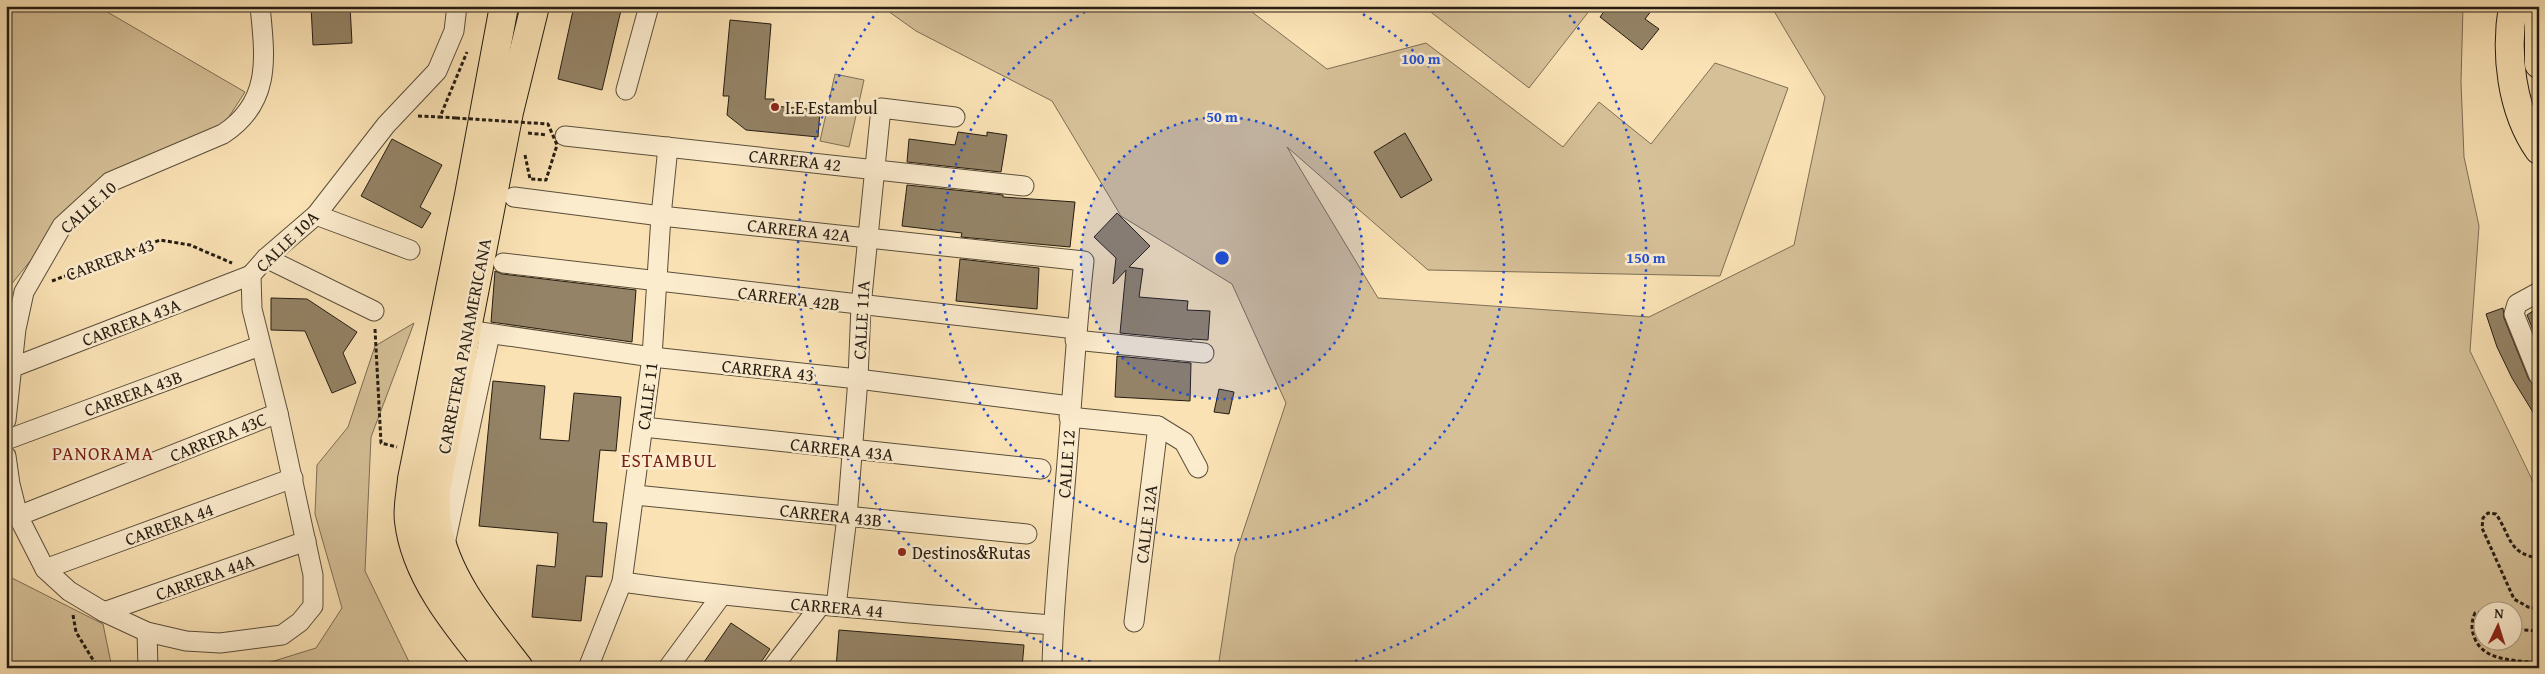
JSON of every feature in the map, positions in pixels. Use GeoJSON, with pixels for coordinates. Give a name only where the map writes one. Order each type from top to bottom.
{"type":"FeatureCollection","features":[{"type":"Feature","properties":{"kind":"highway","name":"CARRETERA PANAMERICANA"},"geometry":{"type":"LineString","coordinates":[[490,668],[464,635],[430,581],[418,556],[409,520],[412,479],[493,71],[504,6]]}},
{"type":"Feature","properties":{"kind":"highway","name":"CARRETERA PANAMERICANA"},"geometry":{"type":"LineString","coordinates":[[519,668],[468,598],[443,550],[436,522],[436,489],[478,332],[510,112],[535,6]]}},
{"type":"Feature","properties":{"kind":"highway"},"geometry":{"type":"LineString","coordinates":[[2513,6],[2510,41],[2514,87],[2527,127],[2539,150]]}},
{"type":"Feature","properties":{"kind":"highway"},"geometry":{"type":"LineString","coordinates":[[2539,8],[2539,64]]}},
{"type":"Feature","properties":{"kind":"street","name":"CALLE 10"},"geometry":{"type":"LineString","coordinates":[[6,420],[16,329],[24,292],[62,226],[110,182],[223,134],[240,123],[252,107],[260,83],[264,46],[260,6]]}},
{"type":"Feature","properties":{"kind":"street","name":"CALLE 10A"},"geometry":{"type":"LineString","coordinates":[[104,612],[147,632],[186,641],[220,643],[282,635],[300,622],[313,606],[313,574],[278,413],[252,310],[251,275],[266,258],[316,215],[386,125],[437,71],[454,31],[457,6]]}},
{"type":"Feature","properties":{"kind":"street"},"geometry":{"type":"LineString","coordinates":[[626,90],[649,6]]}},
{"type":"Feature","properties":{"kind":"street","name":"CALLE 11A"},"geometry":{"type":"LineString","coordinates":[[828,606],[847,517],[858,379],[861,306],[881,108],[955,117]]}},
{"type":"Feature","properties":{"kind":"street","name":"CARRERA 42"},"geometry":{"type":"LineString","coordinates":[[565,136],[875,168],[1024,186]]}},
{"type":"Feature","properties":{"kind":"street","name":"CALLE 11"},"geometry":{"type":"LineString","coordinates":[[588,668],[622,582],[652,357],[661,216],[668,147]]}},
{"type":"Feature","properties":{"kind":"street","name":"CARRERA 42A"},"geometry":{"type":"LineString","coordinates":[[514,197],[661,216],[1084,261]]}},
{"type":"Feature","properties":{"kind":"street"},"geometry":{"type":"LineString","coordinates":[[316,215],[410,250]]}},
{"type":"Feature","properties":{"kind":"street"},"geometry":{"type":"LineString","coordinates":[[266,258],[374,310]]}},
{"type":"Feature","properties":{"kind":"street","name":"CALLE 12"},"geometry":{"type":"LineString","coordinates":[[1052,668],[1052,625],[1076,334],[1084,261]]}},
{"type":"Feature","properties":{"kind":"street","name":"CARRERA 42B"},"geometry":{"type":"LineString","coordinates":[[503,264],[861,306],[1204,353]]}},
{"type":"Feature","properties":{"kind":"street","name":"CARRERA 43A"},"geometry":{"type":"LineString","coordinates":[[11,368],[251,275]]}},
{"type":"Feature","properties":{"kind":"street"},"geometry":{"type":"LineString","coordinates":[[2539,292],[2517,304],[2514,314],[2539,376]]}},
{"type":"Feature","properties":{"kind":"street","name":"CARRERA 43"},"geometry":{"type":"LineString","coordinates":[[478,332],[652,357],[858,379],[1158,426]]}},
{"type":"Feature","properties":{"kind":"street","name":"CARRERA 43B"},"geometry":{"type":"LineString","coordinates":[[6,440],[260,346]]}},
{"type":"Feature","properties":{"kind":"street","name":"CARRERA 43C"},"geometry":{"type":"LineString","coordinates":[[18,516],[278,413]]}},
{"type":"Feature","properties":{"kind":"street"},"geometry":{"type":"LineString","coordinates":[[1158,426],[1184,442],[1198,468]]}},
{"type":"Feature","properties":{"kind":"street","name":"CALLE 12A"},"geometry":{"type":"LineString","coordinates":[[1134,622],[1158,426]]}},
{"type":"Feature","properties":{"kind":"street","name":"CARRERA 43A"},"geometry":{"type":"LineString","coordinates":[[643,427],[1041,469]]}},
{"type":"Feature","properties":{"kind":"street"},"geometry":{"type":"LineString","coordinates":[[6,456],[10,484],[18,516],[45,569],[70,591],[104,612]]}},
{"type":"Feature","properties":{"kind":"street","name":"CARRERA 44"},"geometry":{"type":"LineString","coordinates":[[45,569],[293,478]]}},
{"type":"Feature","properties":{"kind":"street","name":"CARRERA 43B"},"geometry":{"type":"LineString","coordinates":[[635,495],[1027,534]]}},
{"type":"Feature","properties":{"kind":"street","name":"CARRERA 44A"},"geometry":{"type":"LineString","coordinates":[[104,612],[306,541]]}},
{"type":"Feature","properties":{"kind":"street","name":"CARRERA 44"},"geometry":{"type":"LineString","coordinates":[[622,582],[721,596],[1052,625]]}},
{"type":"Feature","properties":{"kind":"street"},"geometry":{"type":"LineString","coordinates":[[668,668],[721,596]]}},
{"type":"Feature","properties":{"kind":"street"},"geometry":{"type":"LineString","coordinates":[[772,668],[828,606]]}},
{"type":"Feature","properties":{"kind":"street"},"geometry":{"type":"LineString","coordinates":[[147,632],[148,668]]}},
{"type":"Feature","properties":{"kind":"path"},"geometry":{"type":"LineString","coordinates":[[456,118],[548,124],[557,145],[546,180],[530,179]]}},
{"type":"Feature","properties":{"kind":"path","name":"CARRERA 43"},"geometry":{"type":"LineString","coordinates":[[24,292],[160,240],[190,245],[232,263],[251,275]]}},
{"type":"Feature","properties":{"kind":"path"},"geometry":{"type":"LineString","coordinates":[[374,310],[381,443],[418,453]]}},
{"type":"Feature","properties":{"kind":"path"},"geometry":{"type":"LineString","coordinates":[[2539,558],[2526,556],[2512,546],[2503,524],[2496,514],[2488,514],[2483,518],[2482,528],[2514,599],[2528,607],[2539,609]]}},
{"type":"Feature","properties":{"kind":"path"},"geometry":{"type":"LineString","coordinates":[[70,591],[76,632],[98,668]]}},
{"type":"Feature","properties":{"kind":"path"},"geometry":{"type":"LineString","coordinates":[[2522,629],[2539,631]]}},
{"type":"Feature","properties":{"kind":"path"},"geometry":{"type":"LineString","coordinates":[[2486,652],[2495,657],[2539,663]]}},
{"type":"Feature","properties":{"kind":"shaded area"},"geometry":{"type":"Polygon","coordinates":[[[6,6],[97,6],[245,92],[221,129],[166,156],[60,224],[6,291],[6,6]]]}},
{"type":"Feature","properties":{"kind":"shaded area"},"geometry":{"type":"Polygon","coordinates":[[[881,6],[1244,6],[1327,69],[1426,43],[1563,147],[1599,102],[1651,144],[1715,63],[1788,88],[1720,276],[1428,270],[1287,147],[1378,298],[1649,317],[1794,245],[1825,97],[1771,6],[2463,6],[2461,82],[2464,157],[2479,226],[2470,351],[2539,494],[2539,668],[1218,668],[1235,556],[1286,403],[1232,284],[1121,216],[1052,101],[916,31],[881,6]]]}},
{"type":"Feature","properties":{"kind":"shaded area"},"geometry":{"type":"Polygon","coordinates":[[[1423,6],[1593,6],[1529,88],[1423,6]]]}},
{"type":"Feature","properties":{"kind":"shaded area"},"geometry":{"type":"Polygon","coordinates":[[[835,74],[864,80],[849,147],[820,141],[835,74]]]}},
{"type":"Feature","properties":{"kind":"shaded area"},"geometry":{"type":"Polygon","coordinates":[[[414,323],[371,437],[365,571],[412,668],[261,668],[261,665],[316,648],[342,608],[315,514],[317,465],[348,427],[375,346],[414,323]]]}},
{"type":"Feature","properties":{"kind":"shaded area"},"geometry":{"type":"Polygon","coordinates":[[[6,575],[103,624],[112,668],[6,668],[6,575]]]}},
{"type":"Feature","properties":{"kind":"building"},"geometry":{"type":"Polygon","coordinates":[[[311,6],[350,6],[352,43],[313,45],[311,6]]]}},
{"type":"Feature","properties":{"kind":"building"},"geometry":{"type":"Polygon","coordinates":[[[574,6],[622,6],[602,90],[558,79],[574,6]]]}},
{"type":"Feature","properties":{"kind":"building"},"geometry":{"type":"Polygon","coordinates":[[[1608,6],[1655,6],[1645,19],[1659,29],[1642,50],[1600,17],[1608,6]]]}},
{"type":"Feature","properties":{"kind":"building"},"geometry":{"type":"Polygon","coordinates":[[[730,20],[771,24],[765,99],[774,99],[773,106],[820,110],[818,137],[746,130],[727,115],[729,96],[723,96],[730,20]]]}},
{"type":"Feature","properties":{"kind":"building"},"geometry":{"type":"Polygon","coordinates":[[[958,132],[987,136],[987,132],[1007,135],[1001,172],[907,162],[909,139],[955,145],[958,132]]]}},
{"type":"Feature","properties":{"kind":"building"},"geometry":{"type":"Polygon","coordinates":[[[1405,133],[1432,180],[1401,198],[1374,152],[1405,133]]]}},
{"type":"Feature","properties":{"kind":"building"},"geometry":{"type":"Polygon","coordinates":[[[392,139],[442,165],[420,207],[431,213],[422,228],[361,196],[392,139]]]}},
{"type":"Feature","properties":{"kind":"building"},"geometry":{"type":"Polygon","coordinates":[[[907,185],[1003,195],[1003,197],[1075,202],[1070,247],[961,237],[962,233],[902,226],[907,185]]]}},
{"type":"Feature","properties":{"kind":"building"},"geometry":{"type":"Polygon","coordinates":[[[1117,213],[1150,246],[1129,267],[1143,269],[1139,297],[1188,301],[1187,310],[1210,311],[1208,340],[1120,333],[1126,270],[1113,284],[1116,258],[1094,237],[1117,213]]]}},
{"type":"Feature","properties":{"kind":"building"},"geometry":{"type":"Polygon","coordinates":[[[960,259],[1039,268],[1037,309],[956,301],[960,259]]]}},
{"type":"Feature","properties":{"kind":"building"},"geometry":{"type":"Polygon","coordinates":[[[495,271],[502,274],[636,290],[632,342],[491,322],[495,271]]]}},
{"type":"Feature","properties":{"kind":"building"},"geometry":{"type":"Polygon","coordinates":[[[271,298],[307,299],[357,332],[343,353],[356,383],[332,393],[305,331],[271,330],[271,298]]]}},
{"type":"Feature","properties":{"kind":"building"},"geometry":{"type":"Polygon","coordinates":[[[2539,307],[2539,345],[2527,315],[2539,307]]]}},
{"type":"Feature","properties":{"kind":"building"},"geometry":{"type":"Polygon","coordinates":[[[2503,308],[2504,318],[2529,380],[2539,389],[2539,422],[2512,378],[2497,347],[2486,314],[2503,308]]]}},
{"type":"Feature","properties":{"kind":"building"},"geometry":{"type":"Polygon","coordinates":[[[1117,356],[1191,363],[1190,401],[1115,397],[1117,356]]]}},
{"type":"Feature","properties":{"kind":"building"},"geometry":{"type":"Polygon","coordinates":[[[493,381],[545,386],[540,439],[569,441],[574,393],[621,397],[616,451],[600,450],[593,522],[607,523],[602,577],[586,576],[581,621],[532,617],[537,565],[555,567],[558,533],[479,526],[493,381]]]}},
{"type":"Feature","properties":{"kind":"building"},"geometry":{"type":"Polygon","coordinates":[[[1219,389],[1234,392],[1229,414],[1214,412],[1219,389]]]}},
{"type":"Feature","properties":{"kind":"building"},"geometry":{"type":"Polygon","coordinates":[[[731,623],[770,649],[757,668],[700,668],[731,623]]]}},
{"type":"Feature","properties":{"kind":"building"},"geometry":{"type":"Polygon","coordinates":[[[839,630],[1024,645],[1022,668],[836,668],[839,630]]]}},
{"type":"Feature","properties":{"kind":"place","name":"I.E Estambul"},"geometry":{"type":"Point","coordinates":[775,107]}},
{"type":"Feature","properties":{"kind":"place","name":"Destinos&Rutas"},"geometry":{"type":"Point","coordinates":[902,552]}},
{"type":"Feature","properties":{"kind":"district","name":"PANORAMA"},"geometry":{"type":"Point","coordinates":[103,453]}},
{"type":"Feature","properties":{"kind":"district","name":"ESTAMBUL"},"geometry":{"type":"Point","coordinates":[669,460]}}]}
